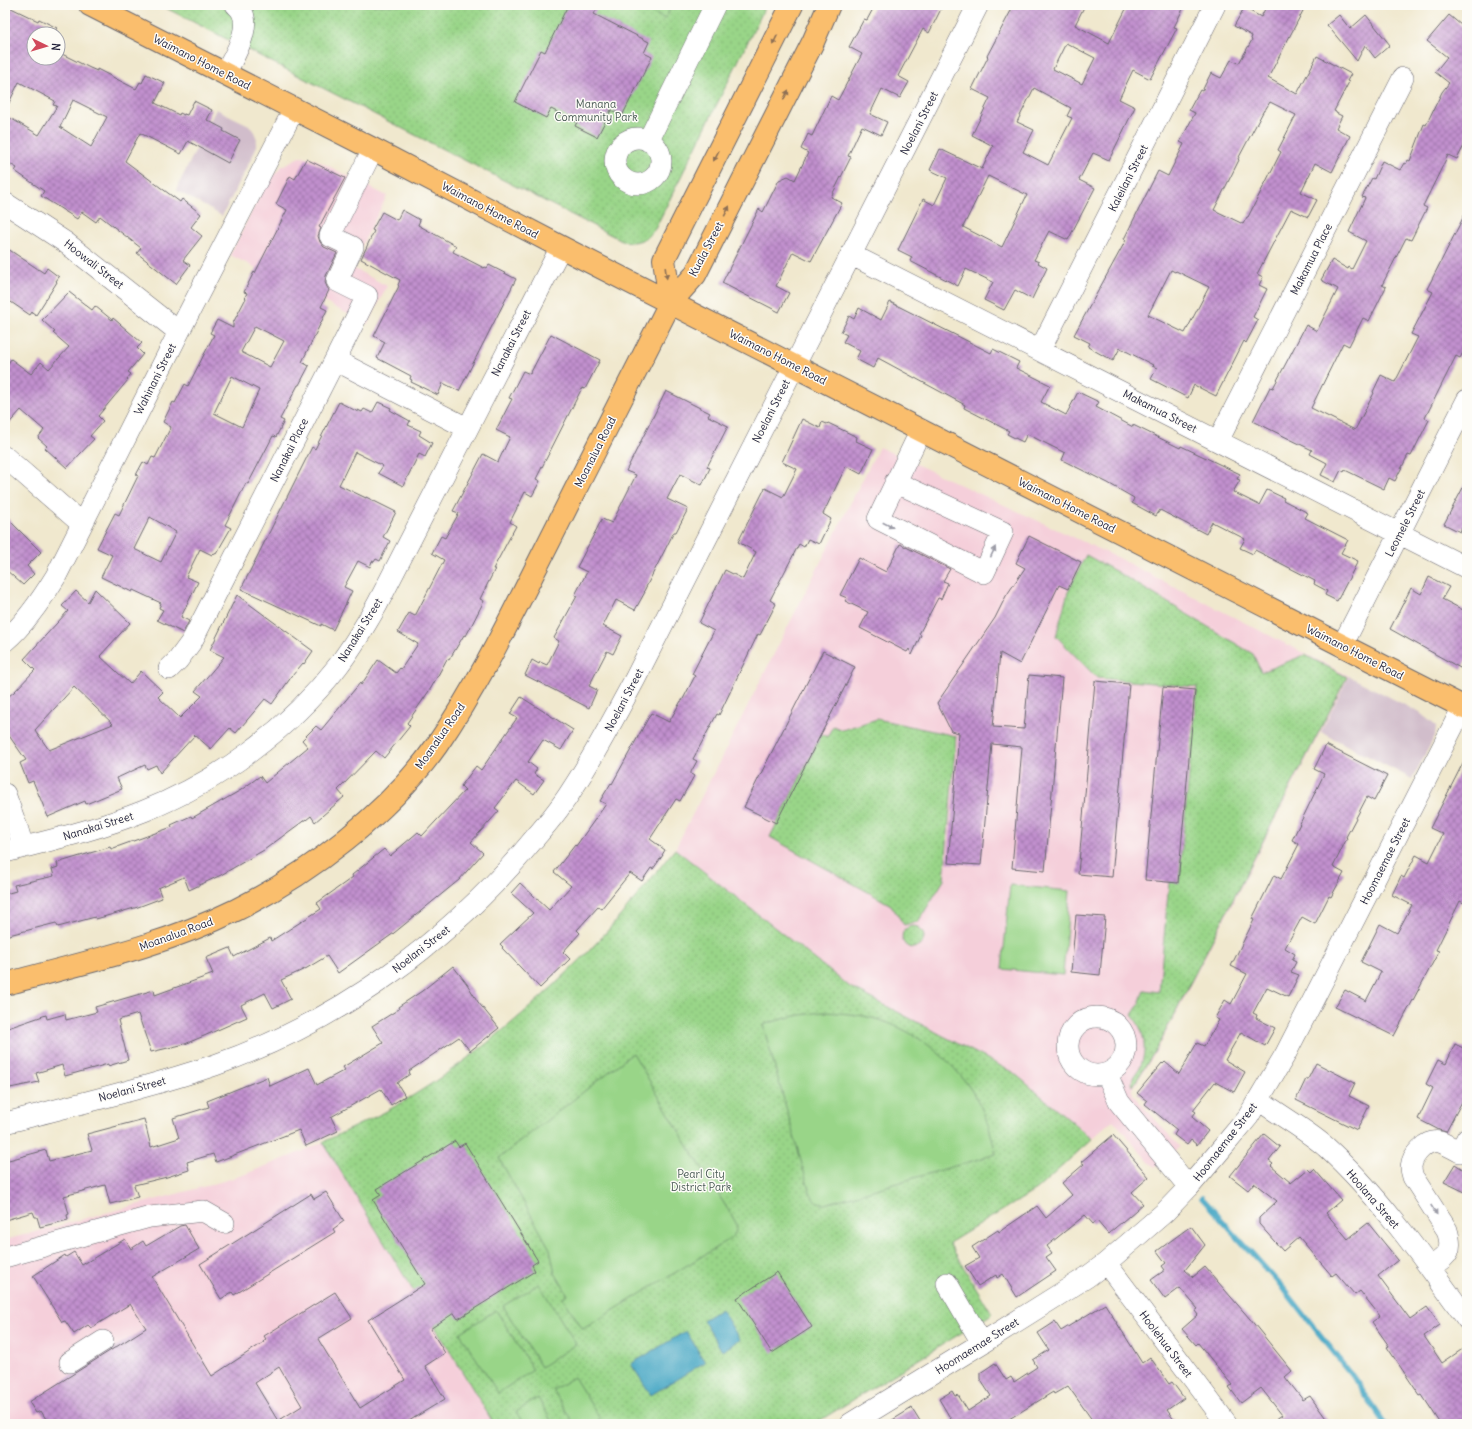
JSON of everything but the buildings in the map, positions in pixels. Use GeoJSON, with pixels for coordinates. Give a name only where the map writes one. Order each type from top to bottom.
{"type":"FeatureCollection","features":[{"type":"Feature","properties":{"kind":"main road","name":"Waimano Home Road"},"geometry":{"type":"LineString","coordinates":[[90,5],[373,149],[560,247],[1465,708]]}},
{"type":"Feature","properties":{"kind":"main road"},"geometry":{"type":"LineString","coordinates":[[670,303],[664,259],[792,5]]}},
{"type":"Feature","properties":{"kind":"main road","name":"Kuala Street"},"geometry":{"type":"LineString","coordinates":[[670,303],[694,275],[813,42],[830,5]]}},
{"type":"Feature","properties":{"kind":"main road","name":"Moanalua Road"},"geometry":{"type":"LineString","coordinates":[[5,984],[161,941],[234,911],[268,894],[303,872],[334,849],[389,800],[415,772],[436,745],[476,684],[670,303]]}},
{"type":"Feature","properties":{"kind":"street"},"geometry":{"type":"LineString","coordinates":[[225,74],[243,35],[245,24],[243,14],[236,5]]}},
{"type":"Feature","properties":{"kind":"street"},"geometry":{"type":"LineString","coordinates":[[648,141],[715,5]]}},
{"type":"Feature","properties":{"kind":"street","name":"Noelani Street"},"geometry":{"type":"LineString","coordinates":[[5,1123],[164,1080],[216,1064],[282,1037],[316,1020],[403,965],[444,933],[514,864],[547,824],[573,789],[602,742],[852,255],[978,5]]}},
{"type":"Feature","properties":{"kind":"street","name":"Kaleilani Street"},"geometry":{"type":"LineString","coordinates":[[1040,350],[1215,5]]}},
{"type":"Feature","properties":{"kind":"street","name":"Makamua Place"},"geometry":{"type":"LineString","coordinates":[[1218,441],[1403,78]]}},
{"type":"Feature","properties":{"kind":"street","name":"Wahinani Street"},"geometry":{"type":"LineString","coordinates":[[5,641],[41,601],[56,576],[179,332],[294,109]]}},
{"type":"Feature","properties":{"kind":"street","name":"Nanakai Place"},"geometry":{"type":"LineString","coordinates":[[168,669],[178,660],[192,641],[367,296],[337,280],[353,248],[330,236],[373,149]]}},
{"type":"Feature","properties":{"kind":"street","name":"Hoowali Street"},"geometry":{"type":"LineString","coordinates":[[5,203],[66,242],[179,332]]}},
{"type":"Feature","properties":{"kind":"street","name":"Nanakai Street"},"geometry":{"type":"LineString","coordinates":[[14,850],[70,836],[122,820],[169,801],[225,770],[253,750],[283,725],[309,699],[328,677],[358,637],[377,605],[560,247]]}},
{"type":"Feature","properties":{"kind":"street","name":"Makamua Street"},"geometry":{"type":"LineString","coordinates":[[852,255],[1467,568]]}},
{"type":"Feature","properties":{"kind":"street"},"geometry":{"type":"LineString","coordinates":[[335,360],[467,428]]}},
{"type":"Feature","properties":{"kind":"street","name":"Leomele Street"},"geometry":{"type":"LineString","coordinates":[[1342,646],[1467,400]]}},
{"type":"Feature","properties":{"kind":"street"},"geometry":{"type":"LineString","coordinates":[[895,482],[1003,532],[984,573],[878,519],[895,482],[921,430]]}},
{"type":"Feature","properties":{"kind":"street"},"geometry":{"type":"LineString","coordinates":[[5,457],[82,524]]}},
{"type":"Feature","properties":{"kind":"street","name":"Hoomaemae Street"},"geometry":{"type":"LineString","coordinates":[[850,1424],[1087,1277],[1106,1263],[1165,1212],[1189,1187],[1248,1117],[1285,1056],[1465,708]]}},
{"type":"Feature","properties":{"kind":"street"},"geometry":{"type":"LineString","coordinates":[[5,794],[18,830],[14,850]]}},
{"type":"Feature","properties":{"kind":"street"},"geometry":{"type":"LineString","coordinates":[[1107,1074],[1119,1102],[1189,1187]]}},
{"type":"Feature","properties":{"kind":"street","name":"Hoolana Street"},"geometry":{"type":"LineString","coordinates":[[1259,1100],[1309,1134],[1340,1160],[1361,1182],[1430,1268],[1467,1319]]}},
{"type":"Feature","properties":{"kind":"street"},"geometry":{"type":"LineString","coordinates":[[1430,1268],[1448,1254],[1450,1239],[1447,1230],[1412,1177],[1411,1167],[1415,1157],[1422,1148],[1430,1142],[1439,1142],[1460,1152],[1467,1138]]}},
{"type":"Feature","properties":{"kind":"street"},"geometry":{"type":"LineString","coordinates":[[5,1257],[150,1217],[203,1211],[224,1222]]}},
{"type":"Feature","properties":{"kind":"street","name":"Hoolehua Street"},"geometry":{"type":"LineString","coordinates":[[1106,1263],[1226,1424]]}},
{"type":"Feature","properties":{"kind":"street"},"geometry":{"type":"LineString","coordinates":[[947,1283],[982,1343]]}},
{"type":"Feature","properties":{"kind":"street"},"geometry":{"type":"LineString","coordinates":[[70,1362],[103,1342]]}},
{"type":"Feature","properties":{"kind":"shaded area"},"geometry":{"type":"Polygon","coordinates":[[[216,109],[249,125],[257,139],[255,151],[222,216],[176,190],[216,109]]]}},
{"type":"Feature","properties":{"kind":"shaded area"},"geometry":{"type":"Polygon","coordinates":[[[299,157],[315,159],[387,196],[351,267],[387,286],[368,324],[230,255],[265,185],[282,166],[299,157]]]}},
{"type":"Feature","properties":{"kind":"shaded area"},"geometry":{"type":"Polygon","coordinates":[[[879,447],[1114,556],[1349,676],[1158,1049],[1132,1091],[1134,1096],[1180,1147],[1155,1168],[1113,1120],[1092,1139],[1014,1073],[850,987],[675,849],[879,447]]]}},
{"type":"Feature","properties":{"kind":"shaded area"},"geometry":{"type":"Polygon","coordinates":[[[1349,676],[1420,713],[1436,726],[1435,736],[1412,779],[1321,732],[1349,676]]]}},
{"type":"Feature","properties":{"kind":"shaded area"},"geometry":{"type":"Polygon","coordinates":[[[323,1142],[494,1424],[5,1424],[5,1240],[243,1175],[323,1142]]]}},
{"type":"Feature","properties":{"kind":"green space","name":"Manana Community Park"},"geometry":{"type":"Polygon","coordinates":[[[160,5],[766,5],[655,229],[641,240],[628,242],[623,241],[160,5]]]}},
{"type":"Feature","properties":{"kind":"green space"},"geometry":{"type":"Polygon","coordinates":[[[638,5],[672,5],[665,19],[638,5]]]}},
{"type":"Feature","properties":{"kind":"green space"},"geometry":{"type":"Polygon","coordinates":[[[1086,555],[1253,654],[1261,672],[1305,655],[1347,677],[1157,1048],[1133,1086],[1133,1078],[1140,1067],[1144,1053],[1144,1040],[1139,1026],[1132,1015],[1139,1004],[1144,990],[1159,992],[1169,882],[1179,883],[1197,687],[1097,678],[1056,636],[1068,592],[1086,555]]]}},
{"type":"Feature","properties":{"kind":"green space"},"geometry":{"type":"Polygon","coordinates":[[[877,719],[956,736],[944,880],[918,922],[904,925],[891,905],[770,837],[822,734],[827,737],[833,726],[842,730],[877,719]]]}},
{"type":"Feature","properties":{"kind":"green space","name":"Pearl City District Park"},"geometry":{"type":"Polygon","coordinates":[[[675,849],[850,987],[1014,1073],[1092,1139],[1036,1190],[949,1243],[992,1314],[814,1424],[494,1424],[323,1142],[383,1113],[409,1098],[460,1064],[485,1045],[532,1005],[589,951],[627,908],[675,849]]]}},
{"type":"Feature","properties":{"kind":"green space"},"geometry":{"type":"Polygon","coordinates":[[[1010,885],[1070,891],[1063,975],[1002,969],[1010,885]]]}},
{"type":"Feature","properties":{"kind":"green space"},"geometry":{"type":"Polygon","coordinates":[[[913,926],[921,929],[924,937],[921,945],[913,948],[905,945],[902,937],[905,929],[913,926]]]}},
{"type":"Feature","properties":{"kind":"green space"},"geometry":{"type":"Polygon","coordinates":[[[824,1012],[842,1013],[872,1018],[889,1023],[905,1030],[935,1050],[961,1076],[980,1105],[996,1154],[825,1204],[816,1201],[810,1193],[763,1025],[778,1020],[824,1012]]]}},
{"type":"Feature","properties":{"kind":"green space"},"geometry":{"type":"Polygon","coordinates":[[[633,1053],[685,1141],[735,1221],[736,1228],[734,1235],[730,1239],[583,1329],[563,1298],[568,1295],[555,1273],[550,1249],[499,1158],[633,1053]]]}},
{"type":"Feature","properties":{"kind":"green space"},"geometry":{"type":"Polygon","coordinates":[[[539,1284],[576,1344],[541,1367],[503,1306],[539,1284]]]}},
{"type":"Feature","properties":{"kind":"green space"},"geometry":{"type":"Polygon","coordinates":[[[496,1310],[533,1370],[498,1393],[460,1333],[496,1310]]]}},
{"type":"Feature","properties":{"kind":"green space"},"geometry":{"type":"Polygon","coordinates":[[[574,1377],[600,1419],[593,1424],[574,1424],[553,1390],[574,1377]]]}},
{"type":"Feature","properties":{"kind":"green space"},"geometry":{"type":"Polygon","coordinates":[[[538,1398],[553,1424],[524,1424],[516,1412],[538,1398]]]}},
{"type":"Feature","properties":{"kind":"water"},"geometry":{"type":"Polygon","coordinates":[[[721,1309],[740,1340],[722,1351],[703,1320],[721,1309]]]}},
{"type":"Feature","properties":{"kind":"water"},"geometry":{"type":"Polygon","coordinates":[[[686,1331],[705,1362],[651,1395],[631,1364],[686,1331]]]}},
{"type":"Feature","properties":{"kind":"waterway"},"geometry":{"type":"LineString","coordinates":[[1202,1198],[1284,1289],[1351,1374],[1385,1424]]}}]}
